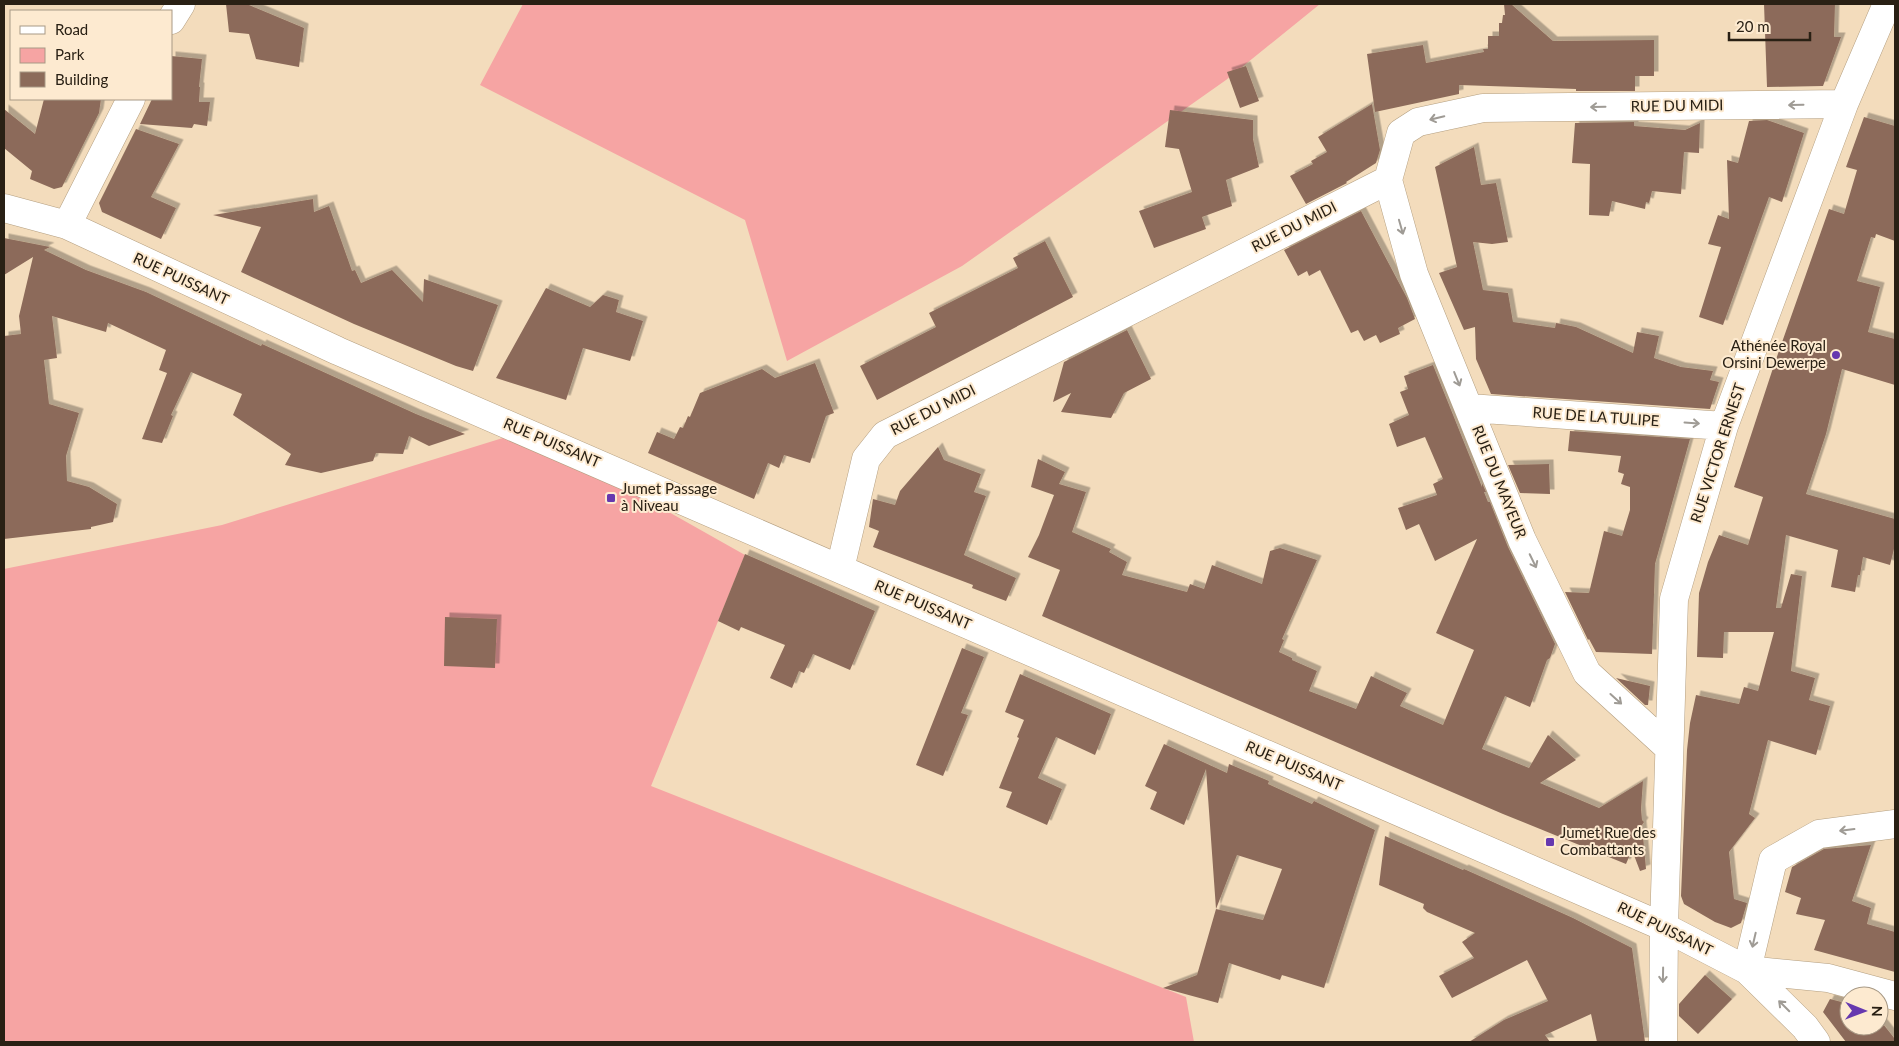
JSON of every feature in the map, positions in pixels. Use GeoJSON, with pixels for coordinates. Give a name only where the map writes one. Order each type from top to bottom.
{"type":"FeatureCollection","features":[{"type":"Feature","properties":{"kind":"street"},"geometry":{"type":"LineString","coordinates":[[172,18],[180,4]]}},
{"type":"Feature","properties":{"kind":"street","name":"RUE VICTOR ERNEST"},"geometry":{"type":"LineString","coordinates":[[1663,1042],[1664,927],[1674,599],[1724,426],[1844,104],[1889,8]]}},
{"type":"Feature","properties":{"kind":"street"},"geometry":{"type":"LineString","coordinates":[[66,225],[130,100]]}},
{"type":"Feature","properties":{"kind":"street","name":"RUE DU MIDI"},"geometry":{"type":"LineString","coordinates":[[840,569],[866,459],[885,435],[1388,180],[1401,133],[1418,122],[1483,108],[1844,104]]}},
{"type":"Feature","properties":{"kind":"street","name":"RUE DU MAYEUR"},"geometry":{"type":"LineString","coordinates":[[1388,180],[1414,274],[1522,540],[1587,673],[1669,748]]}},
{"type":"Feature","properties":{"kind":"street","name":"RUE PUISSANT"},"geometry":{"type":"LineString","coordinates":[[4,208],[66,225],[338,351],[1664,927],[1747,970],[1805,1027],[1816,1042]]}},
{"type":"Feature","properties":{"kind":"street","name":"RUE DE LA TULIPE"},"geometry":{"type":"LineString","coordinates":[[1469,408],[1724,426]]}},
{"type":"Feature","properties":{"kind":"street"},"geometry":{"type":"LineString","coordinates":[[1895,824],[1819,834],[1773,860],[1747,970],[1828,978],[1895,996]]}},
{"type":"Feature","properties":{"kind":"green space"},"geometry":{"type":"Polygon","coordinates":[[[523,4],[1320,4],[1226,80],[962,266],[787,361],[745,220],[480,85],[523,4]]]}},
{"type":"Feature","properties":{"kind":"green space"},"geometry":{"type":"Polygon","coordinates":[[[525,431],[745,555],[651,786],[1186,997],[1194,1042],[4,1042],[4,569],[222,525],[525,431]]]}},
{"type":"Feature","properties":{"kind":"building"},"geometry":{"type":"Polygon","coordinates":[[[226,4],[249,5],[304,28],[299,67],[256,59],[249,34],[229,32],[226,4]]]}},
{"type":"Feature","properties":{"kind":"building"},"geometry":{"type":"Polygon","coordinates":[[[1504,4],[1511,4],[1553,41],[1654,40],[1654,76],[1635,76],[1635,91],[1576,91],[1576,89],[1459,85],[1459,94],[1375,112],[1367,54],[1423,45],[1426,63],[1484,52],[1483,49],[1488,49],[1488,36],[1499,36],[1499,23],[1502,23],[1503,15],[1505,15],[1504,4]]]}},
{"type":"Feature","properties":{"kind":"building"},"geometry":{"type":"Polygon","coordinates":[[[1764,4],[1835,4],[1834,37],[1841,37],[1823,86],[1767,87],[1764,4]]]}},
{"type":"Feature","properties":{"kind":"building"},"geometry":{"type":"Polygon","coordinates":[[[172,56],[202,59],[199,102],[210,102],[207,126],[194,124],[192,128],[140,124],[152,100],[172,100],[172,56]]]}},
{"type":"Feature","properties":{"kind":"building"},"geometry":{"type":"Polygon","coordinates":[[[1246,66],[1259,101],[1240,108],[1227,72],[1246,66]]]}},
{"type":"Feature","properties":{"kind":"building"},"geometry":{"type":"Polygon","coordinates":[[[44,100],[101,100],[99,113],[62,187],[54,189],[30,179],[32,171],[4,148],[4,109],[35,134],[44,100]]]}},
{"type":"Feature","properties":{"kind":"building"},"geometry":{"type":"Polygon","coordinates":[[[1372,104],[1380,150],[1376,163],[1347,183],[1306,204],[1290,176],[1313,164],[1311,161],[1327,152],[1318,137],[1372,104]]]}},
{"type":"Feature","properties":{"kind":"building"},"geometry":{"type":"Polygon","coordinates":[[[1170,110],[1253,120],[1253,139],[1259,167],[1226,180],[1232,206],[1202,217],[1206,229],[1154,248],[1139,211],[1192,192],[1179,149],[1165,147],[1170,110]]]}},
{"type":"Feature","properties":{"kind":"building"},"geometry":{"type":"Polygon","coordinates":[[[1864,117],[1895,126],[1895,241],[1876,234],[1875,238],[1871,237],[1857,281],[1880,287],[1868,332],[1895,339],[1895,385],[1842,369],[1826,434],[1806,494],[1895,519],[1895,545],[1890,565],[1863,557],[1855,592],[1831,587],[1838,550],[1786,535],[1776,608],[1781,608],[1791,574],[1802,576],[1791,671],[1815,678],[1809,700],[1830,706],[1816,755],[1768,740],[1749,814],[1755,818],[1729,852],[1734,899],[1747,903],[1741,923],[1731,928],[1715,922],[1684,904],[1681,896],[1687,750],[1690,723],[1696,695],[1739,704],[1744,687],[1758,691],[1774,632],[1724,632],[1723,658],[1697,657],[1699,593],[1708,562],[1719,535],[1748,545],[1763,497],[1734,487],[1774,365],[1829,209],[1844,214],[1857,170],[1846,167],[1864,117]]]}},
{"type":"Feature","properties":{"kind":"building"},"geometry":{"type":"Polygon","coordinates":[[[1767,120],[1804,133],[1782,202],[1769,197],[1723,325],[1699,317],[1721,247],[1708,244],[1718,215],[1729,219],[1727,160],[1738,163],[1749,121],[1767,120]]]}},
{"type":"Feature","properties":{"kind":"building"},"geometry":{"type":"Polygon","coordinates":[[[1634,122],[1634,126],[1685,130],[1700,123],[1699,153],[1684,152],[1681,194],[1652,191],[1649,203],[1646,202],[1645,209],[1612,201],[1609,216],[1589,215],[1590,164],[1572,163],[1575,123],[1634,122]]]}},
{"type":"Feature","properties":{"kind":"building"},"geometry":{"type":"Polygon","coordinates":[[[136,129],[179,144],[151,197],[176,208],[161,239],[102,212],[99,203],[136,129]]]}},
{"type":"Feature","properties":{"kind":"building"},"geometry":{"type":"Polygon","coordinates":[[[1474,147],[1481,185],[1496,183],[1508,242],[1492,244],[1473,242],[1483,290],[1508,293],[1513,322],[1555,328],[1556,323],[1576,327],[1633,353],[1637,332],[1659,336],[1654,358],[1681,367],[1713,371],[1710,380],[1719,382],[1710,409],[1491,394],[1476,359],[1475,327],[1464,330],[1439,273],[1457,267],[1435,167],[1474,147]]]}},
{"type":"Feature","properties":{"kind":"building"},"geometry":{"type":"Polygon","coordinates":[[[313,199],[314,212],[329,206],[352,271],[355,270],[361,283],[392,270],[423,302],[424,279],[498,305],[473,371],[456,366],[354,324],[241,272],[261,227],[213,215],[313,199]]]}},
{"type":"Feature","properties":{"kind":"building"},"geometry":{"type":"Polygon","coordinates":[[[1361,211],[1407,298],[1415,319],[1398,328],[1400,334],[1380,343],[1376,335],[1364,341],[1358,330],[1351,333],[1320,270],[1309,276],[1307,271],[1298,276],[1284,250],[1361,211]]]}},
{"type":"Feature","properties":{"kind":"building"},"geometry":{"type":"Polygon","coordinates":[[[4,238],[50,247],[44,250],[86,270],[146,292],[261,346],[262,344],[416,414],[465,434],[429,446],[409,436],[403,454],[376,453],[373,461],[321,473],[285,465],[291,454],[233,415],[242,394],[191,372],[171,415],[173,416],[162,443],[142,439],[167,373],[159,370],[166,350],[108,323],[106,332],[52,316],[57,358],[44,360],[49,404],[79,413],[66,456],[67,481],[89,487],[117,504],[113,522],[91,527],[91,529],[4,539],[4,336],[21,334],[19,316],[33,257],[4,275],[4,238]]]}},
{"type":"Feature","properties":{"kind":"building"},"geometry":{"type":"Polygon","coordinates":[[[1045,241],[1073,297],[877,400],[860,366],[936,327],[929,313],[1018,268],[1013,258],[1045,241]]]}},
{"type":"Feature","properties":{"kind":"building"},"geometry":{"type":"Polygon","coordinates":[[[546,288],[590,307],[603,295],[619,300],[616,312],[643,321],[630,361],[583,348],[566,400],[496,378],[546,288]]]}},
{"type":"Feature","properties":{"kind":"building"},"geometry":{"type":"Polygon","coordinates":[[[1127,330],[1151,379],[1124,393],[1111,418],[1061,412],[1071,393],[1053,402],[1064,362],[1127,330]]]}},
{"type":"Feature","properties":{"kind":"building"},"geometry":{"type":"Polygon","coordinates":[[[815,363],[834,413],[826,416],[810,463],[784,455],[779,468],[768,463],[754,499],[648,453],[657,432],[674,439],[680,427],[683,428],[688,416],[690,417],[700,393],[762,369],[775,378],[815,363]]]}},
{"type":"Feature","properties":{"kind":"building"},"geometry":{"type":"Polygon","coordinates":[[[1433,365],[1482,487],[1482,483],[1486,492],[1484,492],[1488,502],[1490,502],[1508,547],[1558,650],[1555,644],[1550,658],[1547,660],[1530,707],[1505,696],[1482,749],[1529,768],[1548,735],[1576,760],[1540,783],[1599,808],[1643,781],[1641,809],[1644,822],[1642,825],[1646,869],[1640,871],[1632,850],[1626,864],[1503,814],[1042,616],[1060,570],[1028,557],[1039,535],[1054,495],[1031,487],[1038,459],[1065,472],[1059,484],[1086,492],[1072,532],[1111,549],[1109,552],[1127,562],[1122,575],[1187,592],[1190,584],[1204,589],[1212,565],[1262,584],[1270,551],[1280,548],[1317,560],[1282,639],[1284,640],[1279,652],[1317,671],[1309,691],[1356,709],[1371,676],[1407,693],[1400,706],[1443,725],[1474,650],[1436,633],[1477,539],[1435,561],[1419,524],[1406,530],[1398,508],[1437,495],[1433,484],[1443,479],[1425,437],[1397,447],[1389,424],[1409,415],[1400,392],[1408,389],[1404,376],[1433,365]]]}},
{"type":"Feature","properties":{"kind":"building"},"geometry":{"type":"Polygon","coordinates":[[[1570,431],[1690,439],[1655,564],[1652,654],[1596,652],[1588,640],[1565,592],[1589,593],[1604,531],[1622,536],[1630,510],[1630,487],[1621,484],[1624,474],[1618,472],[1621,456],[1568,451],[1570,431]]]}},
{"type":"Feature","properties":{"kind":"building"},"geometry":{"type":"Polygon","coordinates":[[[938,447],[944,460],[981,474],[974,492],[986,496],[964,555],[1016,578],[1006,601],[972,588],[973,585],[873,547],[879,531],[869,527],[873,499],[895,505],[900,491],[938,447]]]}},
{"type":"Feature","properties":{"kind":"building"},"geometry":{"type":"Polygon","coordinates":[[[1549,464],[1550,494],[1520,493],[1508,465],[1549,464]]]}},
{"type":"Feature","properties":{"kind":"building"},"geometry":{"type":"Polygon","coordinates":[[[745,554],[875,611],[850,670],[813,654],[804,673],[799,671],[792,688],[770,678],[785,645],[741,627],[739,631],[718,621],[745,554]]]}},
{"type":"Feature","properties":{"kind":"building"},"geometry":{"type":"Polygon","coordinates":[[[445,617],[497,619],[495,668],[444,666],[445,617]]]}},
{"type":"Feature","properties":{"kind":"building"},"geometry":{"type":"Polygon","coordinates":[[[962,648],[984,657],[961,713],[968,715],[943,776],[916,765],[962,648]]]}},
{"type":"Feature","properties":{"kind":"building"},"geometry":{"type":"Polygon","coordinates":[[[1020,674],[1111,714],[1095,755],[1056,737],[1038,778],[1062,789],[1047,825],[1006,807],[1012,792],[999,788],[1019,738],[1017,737],[1024,720],[1005,712],[1020,674]]]}},
{"type":"Feature","properties":{"kind":"building"},"geometry":{"type":"Polygon","coordinates":[[[1616,678],[1650,686],[1648,705],[1645,705],[1616,678]]]}},
{"type":"Feature","properties":{"kind":"building"},"geometry":{"type":"Polygon","coordinates":[[[1164,744],[1227,773],[1229,764],[1269,781],[1268,784],[1312,804],[1314,801],[1375,830],[1324,988],[1282,975],[1280,980],[1229,963],[1218,1003],[1163,988],[1197,975],[1216,909],[1206,769],[1184,825],[1150,809],[1157,792],[1145,786],[1164,744]],[[1237,855],[1216,909],[1263,920],[1282,869],[1237,855]]]}},
{"type":"Feature","properties":{"kind":"building"},"geometry":{"type":"Polygon","coordinates":[[[1385,836],[1573,918],[1632,948],[1645,1042],[1597,1042],[1591,1014],[1545,1035],[1550,1042],[1469,1042],[1504,1020],[1548,1001],[1527,960],[1452,998],[1439,976],[1474,958],[1462,942],[1475,933],[1427,912],[1423,908],[1424,904],[1379,885],[1385,836]]]}},
{"type":"Feature","properties":{"kind":"building"},"geometry":{"type":"Polygon","coordinates":[[[1871,845],[1852,901],[1871,908],[1867,924],[1895,932],[1895,972],[1814,950],[1825,920],[1796,914],[1801,898],[1785,892],[1792,867],[1824,849],[1871,845]]]}},
{"type":"Feature","properties":{"kind":"building"},"geometry":{"type":"Polygon","coordinates":[[[1705,975],[1732,999],[1698,1034],[1679,1016],[1679,1004],[1705,975]]]}},
{"type":"Feature","properties":{"kind":"building"},"geometry":{"type":"Polygon","coordinates":[[[1830,999],[1839,1001],[1839,1033],[1823,1012],[1830,999]]]}},
{"type":"Feature","properties":{"kind":"building"},"geometry":{"type":"Polygon","coordinates":[[[1889,1032],[1895,1039],[1895,1042],[1846,1042],[1841,1036],[1889,1036],[1889,1032]]]}},
{"type":"Feature","properties":{"kind":"place","name":"Athénée Royal Orsini Dewerpe"},"geometry":{"type":"Point","coordinates":[1836,355]}},
{"type":"Feature","properties":{"kind":"place","name":"Jumet Passage à Niveau"},"geometry":{"type":"Point","coordinates":[611,498]}},
{"type":"Feature","properties":{"kind":"place","name":"Jumet Rue des Combattants"},"geometry":{"type":"Point","coordinates":[1550,842]}}]}
